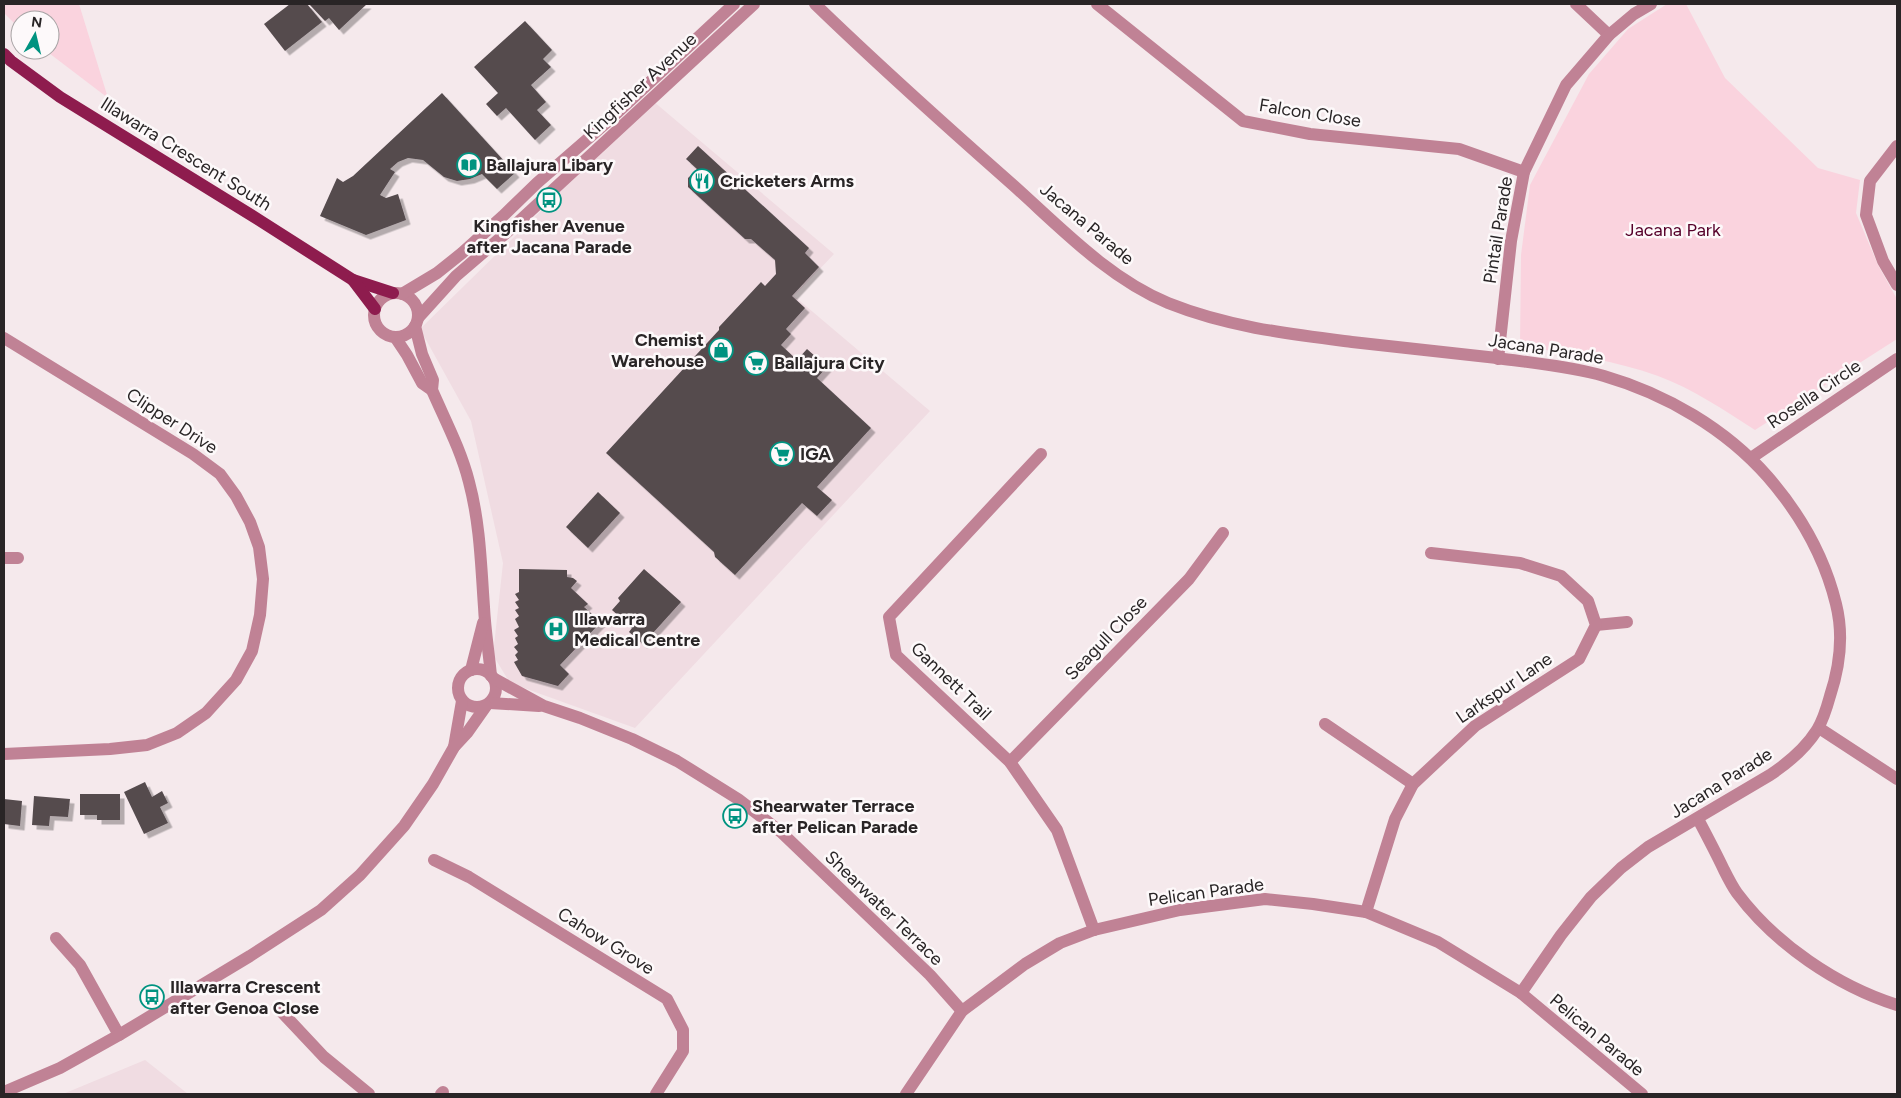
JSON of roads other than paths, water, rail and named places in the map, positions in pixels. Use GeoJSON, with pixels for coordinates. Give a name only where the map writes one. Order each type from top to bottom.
{"type":"FeatureCollection","features":[{"type":"Feature","properties":{"kind":"main road","name":"Illawarra Crescent South"},"geometry":{"type":"LineString","coordinates":[[4,54],[60,97],[353,280],[398,293]]}},
{"type":"Feature","properties":{"kind":"main road","name":"Illawarra Crescent South"},"geometry":{"type":"LineString","coordinates":[[353,280],[375,309]]}},
{"type":"Feature","properties":{"kind":"street","name":"Kingfisher Avenue"},"geometry":{"type":"LineString","coordinates":[[398,293],[437,273],[462,253],[734,4]]}},
{"type":"Feature","properties":{"kind":"street","name":"Kingfisher Avenue"},"geometry":{"type":"LineString","coordinates":[[417,322],[456,276],[521,220],[754,4]]}},
{"type":"Feature","properties":{"kind":"street","name":"Jacana Parade"},"geometry":{"type":"LineString","coordinates":[[815,4],[882,69],[1109,270],[1145,291],[1167,302],[1232,324],[1282,333],[1556,366],[1603,375],[1658,395],[1714,428],[1751,458],[1787,498],[1809,532],[1824,566],[1838,612],[1841,640],[1838,673],[1819,728],[1789,762],[1698,819],[1648,847],[1621,868],[1591,898],[1561,935],[1521,993]]}},
{"type":"Feature","properties":{"kind":"street","name":"Falcon Close"},"geometry":{"type":"LineString","coordinates":[[1097,4],[1243,121],[1310,134],[1459,149],[1524,172]]}},
{"type":"Feature","properties":{"kind":"street"},"geometry":{"type":"LineString","coordinates":[[1576,4],[1609,35]]}},
{"type":"Feature","properties":{"kind":"street","name":"Pintail Parade"},"geometry":{"type":"LineString","coordinates":[[1498,359],[1510,241],[1524,172],[1566,85],[1609,35],[1634,14],[1651,4]]}},
{"type":"Feature","properties":{"kind":"street"},"geometry":{"type":"LineString","coordinates":[[1897,146],[1870,181],[1866,215],[1883,261],[1897,285]]}},
{"type":"Feature","properties":{"kind":"street"},"geometry":{"type":"LineString","coordinates":[[4,1092],[60,1068],[119,1035],[250,956],[321,910],[360,875],[404,826],[433,784],[454,747],[495,696],[496,686],[492,677],[484,618],[477,523],[469,480],[432,390],[433,380],[422,354],[416,306],[413,300],[398,293],[385,296],[379,301],[375,309],[374,315],[378,328],[382,332],[395,337],[403,336],[410,332],[417,322]]}},
{"type":"Feature","properties":{"kind":"street"},"geometry":{"type":"LineString","coordinates":[[395,337],[422,383],[432,390]]}},
{"type":"Feature","properties":{"kind":"street","name":"Clipper Drive"},"geometry":{"type":"LineString","coordinates":[[4,338],[193,454],[220,474],[236,496],[250,522],[259,547],[263,579],[260,615],[252,651],[236,680],[206,713],[178,733],[147,745],[110,749],[4,754]]}},
{"type":"Feature","properties":{"kind":"street","name":"Rosella Circle"},"geometry":{"type":"LineString","coordinates":[[1751,458],[1897,359]]}},
{"type":"Feature","properties":{"kind":"street","name":"Gannett Trail"},"geometry":{"type":"LineString","coordinates":[[1041,454],[889,617],[896,655],[1010,762],[1057,830],[1094,930]]}},
{"type":"Feature","properties":{"kind":"street","name":"Seagull Close"},"geometry":{"type":"LineString","coordinates":[[1010,762],[1189,579],[1223,533]]}},
{"type":"Feature","properties":{"kind":"street"},"geometry":{"type":"LineString","coordinates":[[1431,553],[1520,563],[1561,576],[1588,601],[1596,625],[1627,622]]}},
{"type":"Feature","properties":{"kind":"street"},"geometry":{"type":"LineString","coordinates":[[4,558],[18,558]]}},
{"type":"Feature","properties":{"kind":"street"},"geometry":{"type":"LineString","coordinates":[[471,670],[484,618]]}},
{"type":"Feature","properties":{"kind":"street","name":"Larkspur Lane"},"geometry":{"type":"LineString","coordinates":[[1366,912],[1395,820],[1413,784],[1474,726],[1579,659],[1596,625]]}},
{"type":"Feature","properties":{"kind":"street"},"geometry":{"type":"LineString","coordinates":[[454,747],[462,701],[457,685],[462,676],[471,670],[482,670],[492,677]]}},
{"type":"Feature","properties":{"kind":"street","name":"Shearwater Terrace"},"geometry":{"type":"LineString","coordinates":[[492,677],[544,706],[632,738],[677,761],[738,799],[788,839],[930,975],[962,1011]]}},
{"type":"Feature","properties":{"kind":"street"},"geometry":{"type":"LineString","coordinates":[[462,701],[469,706],[477,708],[488,704]]}},
{"type":"Feature","properties":{"kind":"street","name":"Shearwater Terrace"},"geometry":{"type":"LineString","coordinates":[[488,704],[544,706]]}},
{"type":"Feature","properties":{"kind":"street"},"geometry":{"type":"LineString","coordinates":[[1324,724],[1413,784]]}},
{"type":"Feature","properties":{"kind":"street"},"geometry":{"type":"LineString","coordinates":[[1819,728],[1897,779]]}},
{"type":"Feature","properties":{"kind":"street"},"geometry":{"type":"LineString","coordinates":[[1698,819],[1736,892],[1764,926],[1784,943],[1838,978],[1880,999],[1897,1005]]}},
{"type":"Feature","properties":{"kind":"street","name":"Cahow Grove"},"geometry":{"type":"LineString","coordinates":[[434,860],[469,877],[667,999],[683,1030],[683,1050],[656,1094]]}},
{"type":"Feature","properties":{"kind":"street","name":"Pelican Parade"},"geometry":{"type":"LineString","coordinates":[[906,1094],[962,1011],[1026,964],[1060,943],[1094,930],[1180,910],[1265,900],[1313,904],[1366,912],[1438,942],[1521,993],[1627,1090],[1642,1094]]}},
{"type":"Feature","properties":{"kind":"street"},"geometry":{"type":"LineString","coordinates":[[56,938],[80,965],[119,1035]]}},
{"type":"Feature","properties":{"kind":"street"},"geometry":{"type":"LineString","coordinates":[[277,1007],[324,1058],[369,1094]]}},
{"type":"Feature","properties":{"kind":"place","name":"Ballajura Libary"},"geometry":{"type":"Point","coordinates":[469,165]}},
{"type":"Feature","properties":{"kind":"place","name":"Cricketers Arms"},"geometry":{"type":"Point","coordinates":[702,181]}},
{"type":"Feature","properties":{"kind":"place","name":"Kingfisher Avenue after Jacana Parade"},"geometry":{"type":"Point","coordinates":[549,200]}},
{"type":"Feature","properties":{"kind":"place","name":"Chemist Warehouse"},"geometry":{"type":"Point","coordinates":[721,350]}},
{"type":"Feature","properties":{"kind":"place","name":"Ballajura City"},"geometry":{"type":"Point","coordinates":[756,363]}},
{"type":"Feature","properties":{"kind":"place","name":"IGA"},"geometry":{"type":"Point","coordinates":[782,454]}},
{"type":"Feature","properties":{"kind":"place","name":"Illawarra Medical Centre"},"geometry":{"type":"Point","coordinates":[556,629]}},
{"type":"Feature","properties":{"kind":"place","name":"Shearwater Terrace after Pelican Parade"},"geometry":{"type":"Point","coordinates":[735,816]}},
{"type":"Feature","properties":{"kind":"place","name":"Illawarra Crescent after Genoa Close"},"geometry":{"type":"Point","coordinates":[152,997]}},
{"type":"Feature","properties":{"kind":"park label","name":"Jacana Park"},"geometry":{"type":"Point","coordinates":[1673,230]}}]}
